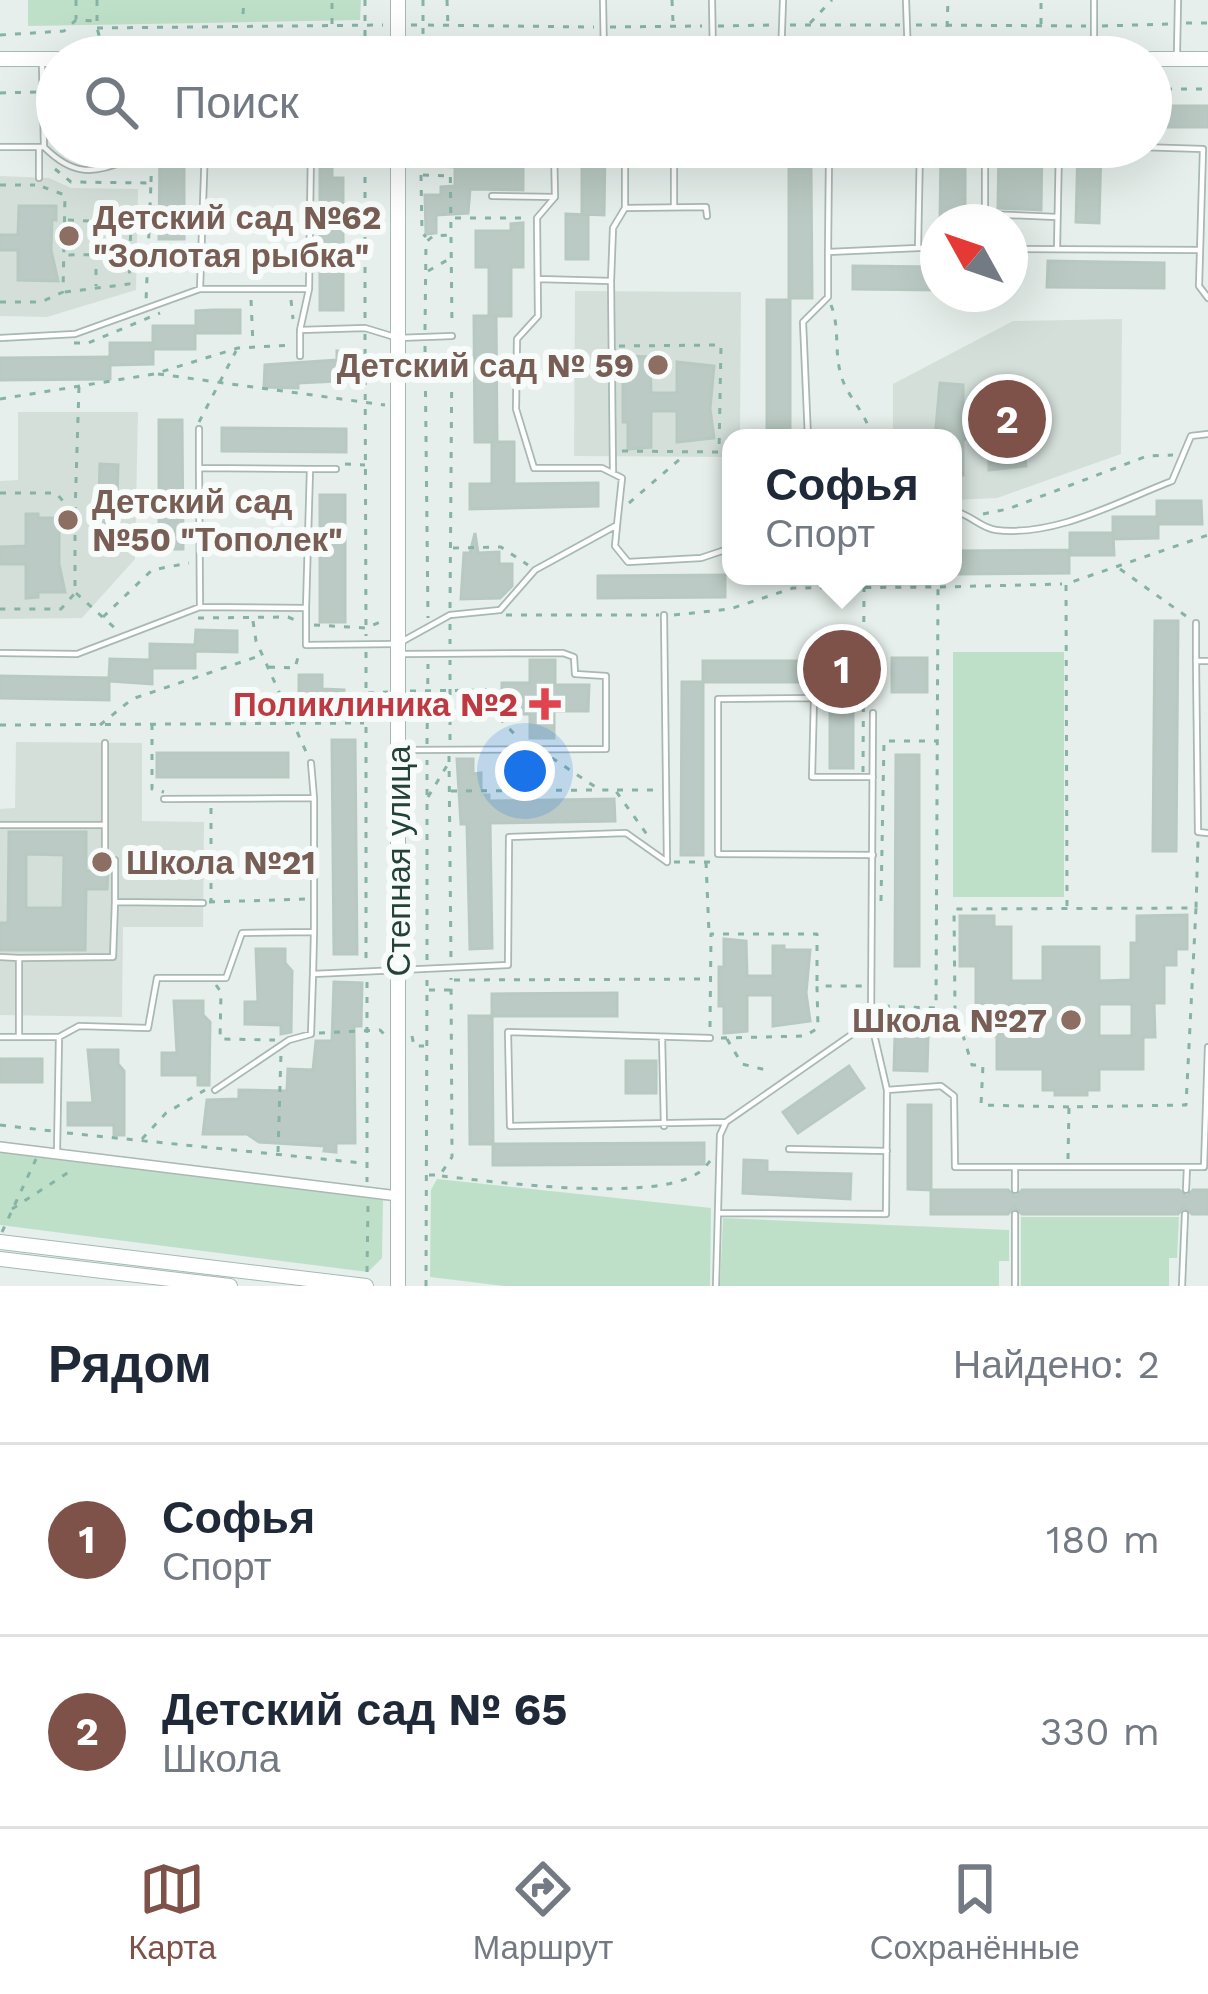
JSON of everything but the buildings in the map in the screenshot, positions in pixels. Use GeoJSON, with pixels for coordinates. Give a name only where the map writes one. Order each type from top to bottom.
{"type":"FeatureCollection","features":[{"type":"Feature","properties":{"kind":"street"},"geometry":{"type":"LineString","coordinates":[[398,0],[398,36]]}},
{"type":"Feature","properties":{"kind":"street"},"geometry":{"type":"LineString","coordinates":[[0,59],[36,59]]}},
{"type":"Feature","properties":{"kind":"street"},"geometry":{"type":"LineString","coordinates":[[1172,59],[1208,59]]}},
{"type":"Feature","properties":{"kind":"street","name":"Степная улица"},"geometry":{"type":"LineString","coordinates":[[398,168],[398,1286]]}},
{"type":"Feature","properties":{"kind":"street"},"geometry":{"type":"LineString","coordinates":[[0,1147],[398,1196]]}},
{"type":"Feature","properties":{"kind":"street"},"geometry":{"type":"LineString","coordinates":[[0,1242],[367,1286]]}},
{"type":"Feature","properties":{"kind":"street"},"geometry":{"type":"LineString","coordinates":[[0,1259],[160,1282],[230,1286]]}},
{"type":"Feature","properties":{"kind":"lane"},"geometry":{"type":"LineString","coordinates":[[603,0],[603,36]]}},
{"type":"Feature","properties":{"kind":"lane"},"geometry":{"type":"LineString","coordinates":[[712,0],[712,36]]}},
{"type":"Feature","properties":{"kind":"lane"},"geometry":{"type":"LineString","coordinates":[[782,36],[783,0]]}},
{"type":"Feature","properties":{"kind":"lane"},"geometry":{"type":"LineString","coordinates":[[906,0],[907,36]]}},
{"type":"Feature","properties":{"kind":"lane"},"geometry":{"type":"LineString","coordinates":[[1094,0],[1094,36]]}},
{"type":"Feature","properties":{"kind":"lane"},"geometry":{"type":"LineString","coordinates":[[1177,59],[1178,0]]}},
{"type":"Feature","properties":{"kind":"lane"},"geometry":{"type":"LineString","coordinates":[[0,147],[36,147]]}},
{"type":"Feature","properties":{"kind":"lane"},"geometry":{"type":"LineString","coordinates":[[1172,147],[1206,148],[1199,286],[1208,298]]}},
{"type":"Feature","properties":{"kind":"lane"},"geometry":{"type":"LineString","coordinates":[[38,181],[40,168]]}},
{"type":"Feature","properties":{"kind":"lane"},"geometry":{"type":"LineString","coordinates":[[71,168],[77,172],[108,168]]}},
{"type":"Feature","properties":{"kind":"lane"},"geometry":{"type":"LineString","coordinates":[[200,290],[204,168]]}},
{"type":"Feature","properties":{"kind":"lane"},"geometry":{"type":"LineString","coordinates":[[300,356],[309,289],[311,168]]}},
{"type":"Feature","properties":{"kind":"lane"},"geometry":{"type":"LineString","coordinates":[[554,168],[554,197],[537,218],[538,316],[517,339],[516,410],[534,468],[602,468],[622,478],[615,546],[628,562],[700,558],[722,551]]}},
{"type":"Feature","properties":{"kind":"lane"},"geometry":{"type":"LineString","coordinates":[[613,473],[610,281],[613,228],[625,208],[625,168]]}},
{"type":"Feature","properties":{"kind":"lane"},"geometry":{"type":"LineString","coordinates":[[674,168],[674,208]]}},
{"type":"Feature","properties":{"kind":"lane"},"geometry":{"type":"LineString","coordinates":[[808,429],[803,322],[828,297],[829,168]]}},
{"type":"Feature","properties":{"kind":"lane"},"geometry":{"type":"LineString","coordinates":[[828,252],[918,248],[920,168]]}},
{"type":"Feature","properties":{"kind":"lane"},"geometry":{"type":"LineString","coordinates":[[985,168],[985,204]]}},
{"type":"Feature","properties":{"kind":"lane"},"geometry":{"type":"LineString","coordinates":[[1057,249],[1059,168]]}},
{"type":"Feature","properties":{"kind":"lane"},"geometry":{"type":"LineString","coordinates":[[492,196],[554,197]]}},
{"type":"Feature","properties":{"kind":"lane"},"geometry":{"type":"LineString","coordinates":[[625,208],[706,207],[707,217]]}},
{"type":"Feature","properties":{"kind":"lane"},"geometry":{"type":"LineString","coordinates":[[1028,217],[1058,217]]}},
{"type":"Feature","properties":{"kind":"lane"},"geometry":{"type":"LineString","coordinates":[[1028,248],[1200,250]]}},
{"type":"Feature","properties":{"kind":"lane"},"geometry":{"type":"LineString","coordinates":[[538,279],[610,281]]}},
{"type":"Feature","properties":{"kind":"lane"},"geometry":{"type":"LineString","coordinates":[[0,338],[75,334],[200,290],[309,289]]}},
{"type":"Feature","properties":{"kind":"lane"},"geometry":{"type":"LineString","coordinates":[[300,330],[365,328],[398,338],[452,336]]}},
{"type":"Feature","properties":{"kind":"lane"},"geometry":{"type":"LineString","coordinates":[[199,429],[200,607]]}},
{"type":"Feature","properties":{"kind":"lane"},"geometry":{"type":"LineString","coordinates":[[962,514],[990,530],[1040,531],[1172,481],[1191,436],[1208,434]]}},
{"type":"Feature","properties":{"kind":"lane"},"geometry":{"type":"LineString","coordinates":[[199,468],[336,469]]}},
{"type":"Feature","properties":{"kind":"lane"},"geometry":{"type":"LineString","coordinates":[[310,469],[306,645],[366,644],[450,654],[563,653],[574,658],[575,674],[606,676],[606,749],[398,750]]}},
{"type":"Feature","properties":{"kind":"lane"},"geometry":{"type":"LineString","coordinates":[[398,649],[450,615],[500,610],[536,570],[617,525]]}},
{"type":"Feature","properties":{"kind":"lane"},"geometry":{"type":"LineString","coordinates":[[0,653],[77,654],[200,607],[306,608]]}},
{"type":"Feature","properties":{"kind":"lane"},"geometry":{"type":"LineString","coordinates":[[664,615],[668,862]]}},
{"type":"Feature","properties":{"kind":"lane"},"geometry":{"type":"LineString","coordinates":[[1196,623],[1198,832],[1208,833]]}},
{"type":"Feature","properties":{"kind":"lane"},"geometry":{"type":"LineString","coordinates":[[1196,662],[1208,662]]}},
{"type":"Feature","properties":{"kind":"lane"},"geometry":{"type":"LineString","coordinates":[[873,777],[812,777],[814,698],[718,699],[718,854],[874,855]]}},
{"type":"Feature","properties":{"kind":"lane"},"geometry":{"type":"LineString","coordinates":[[718,1213],[886,1214],[886,1090],[871,1021],[873,713]]}},
{"type":"Feature","properties":{"kind":"lane"},"geometry":{"type":"LineString","coordinates":[[0,957],[113,957],[116,860],[104,860],[105,742]]}},
{"type":"Feature","properties":{"kind":"lane"},"geometry":{"type":"LineString","coordinates":[[215,1090],[289,1040],[311,1034],[315,850],[311,763]]}},
{"type":"Feature","properties":{"kind":"lane"},"geometry":{"type":"LineString","coordinates":[[164,800],[314,798]]}},
{"type":"Feature","properties":{"kind":"lane"},"geometry":{"type":"LineString","coordinates":[[0,825],[105,825]]}},
{"type":"Feature","properties":{"kind":"lane"},"geometry":{"type":"LineString","coordinates":[[313,974],[508,965],[509,836],[626,833],[668,862]]}},
{"type":"Feature","properties":{"kind":"lane"},"geometry":{"type":"LineString","coordinates":[[115,902],[207,903]]}},
{"type":"Feature","properties":{"kind":"lane"},"geometry":{"type":"LineString","coordinates":[[0,1037],[59,1037],[79,1025],[148,1028],[157,978],[226,978],[242,932],[314,932]]}},
{"type":"Feature","properties":{"kind":"lane"},"geometry":{"type":"LineString","coordinates":[[19,958],[20,1037]]}},
{"type":"Feature","properties":{"kind":"lane"},"geometry":{"type":"LineString","coordinates":[[716,1286],[718,1152],[726,1122],[871,1021]]}},
{"type":"Feature","properties":{"kind":"lane"},"geometry":{"type":"LineString","coordinates":[[710,1038],[508,1032],[510,1126],[726,1122]]}},
{"type":"Feature","properties":{"kind":"lane"},"geometry":{"type":"LineString","coordinates":[[57,1154],[59,1037]]}},
{"type":"Feature","properties":{"kind":"lane"},"geometry":{"type":"LineString","coordinates":[[662,1037],[664,1126]]}},
{"type":"Feature","properties":{"kind":"lane"},"geometry":{"type":"LineString","coordinates":[[886,1090],[941,1086],[954,1096],[955,1167],[1204,1167],[1208,1047]]}},
{"type":"Feature","properties":{"kind":"lane"},"geometry":{"type":"LineString","coordinates":[[789,1150],[887,1151]]}},
{"type":"Feature","properties":{"kind":"lane"},"geometry":{"type":"LineString","coordinates":[[1186,1166],[1186,1190]]}},
{"type":"Feature","properties":{"kind":"lane"},"geometry":{"type":"LineString","coordinates":[[1015,1167],[1015,1190]]}},
{"type":"Feature","properties":{"kind":"lane"},"geometry":{"type":"LineString","coordinates":[[1015,1214],[1015,1286]]}},
{"type":"Feature","properties":{"kind":"lane"},"geometry":{"type":"LineString","coordinates":[[1182,1286],[1185,1214]]}},
{"type":"Feature","properties":{"kind":"path"},"geometry":{"type":"LineString","coordinates":[[76,0],[76,20]]}},
{"type":"Feature","properties":{"kind":"path"},"geometry":{"type":"LineString","coordinates":[[97,0],[99,36]]}},
{"type":"Feature","properties":{"kind":"path"},"geometry":{"type":"LineString","coordinates":[[243,14],[244,0]]}},
{"type":"Feature","properties":{"kind":"path"},"geometry":{"type":"LineString","coordinates":[[332,0],[332,26]]}},
{"type":"Feature","properties":{"kind":"path"},"geometry":{"type":"LineString","coordinates":[[364,0],[365,36]]}},
{"type":"Feature","properties":{"kind":"path"},"geometry":{"type":"LineString","coordinates":[[423,0],[423,25],[448,27],[1208,23]]}},
{"type":"Feature","properties":{"kind":"path"},"geometry":{"type":"LineString","coordinates":[[447,0],[448,27]]}},
{"type":"Feature","properties":{"kind":"path"},"geometry":{"type":"LineString","coordinates":[[672,0],[673,25]]}},
{"type":"Feature","properties":{"kind":"path"},"geometry":{"type":"LineString","coordinates":[[808,25],[832,0]]}},
{"type":"Feature","properties":{"kind":"path"},"geometry":{"type":"LineString","coordinates":[[947,36],[948,0]]}},
{"type":"Feature","properties":{"kind":"path"},"geometry":{"type":"LineString","coordinates":[[1041,0],[1041,26]]}},
{"type":"Feature","properties":{"kind":"path"},"geometry":{"type":"LineString","coordinates":[[0,34],[64,31],[76,20],[97,21]]}},
{"type":"Feature","properties":{"kind":"path"},"geometry":{"type":"LineString","coordinates":[[97,28],[365,25]]}},
{"type":"Feature","properties":{"kind":"path"},"geometry":{"type":"LineString","coordinates":[[1172,89],[1208,89]]}},
{"type":"Feature","properties":{"kind":"path"},"geometry":{"type":"LineString","coordinates":[[0,93],[36,92]]}},
{"type":"Feature","properties":{"kind":"path"},"geometry":{"type":"LineString","coordinates":[[55,168],[71,182],[151,183]]}},
{"type":"Feature","properties":{"kind":"path"},"geometry":{"type":"LineString","coordinates":[[148,308],[151,168]]}},
{"type":"Feature","properties":{"kind":"path"},"geometry":{"type":"LineString","coordinates":[[365,168],[367,1286]]}},
{"type":"Feature","properties":{"kind":"path"},"geometry":{"type":"LineString","coordinates":[[421,168],[422,233],[429,239]]}},
{"type":"Feature","properties":{"kind":"path"},"geometry":{"type":"LineString","coordinates":[[440,1175],[452,1157],[450,168]]}},
{"type":"Feature","properties":{"kind":"path"},"geometry":{"type":"LineString","coordinates":[[421,175],[450,176]]}},
{"type":"Feature","properties":{"kind":"path"},"geometry":{"type":"LineString","coordinates":[[0,185],[38,181],[65,195],[64,292]]}},
{"type":"Feature","properties":{"kind":"path"},"geometry":{"type":"LineString","coordinates":[[453,218],[537,218]]}},
{"type":"Feature","properties":{"kind":"path"},"geometry":{"type":"LineString","coordinates":[[0,302],[41,302],[64,292],[129,284],[131,223],[64,220]]}},
{"type":"Feature","properties":{"kind":"path"},"geometry":{"type":"LineString","coordinates":[[96,254],[96,288]]}},
{"type":"Feature","properties":{"kind":"path"},"geometry":{"type":"LineString","coordinates":[[64,255],[130,254]]}},
{"type":"Feature","properties":{"kind":"path"},"geometry":{"type":"LineString","coordinates":[[426,273],[452,257]]}},
{"type":"Feature","properties":{"kind":"path"},"geometry":{"type":"LineString","coordinates":[[251,290],[254,346]]}},
{"type":"Feature","properties":{"kind":"path"},"geometry":{"type":"LineString","coordinates":[[281,295],[293,301],[294,329],[300,330]]}},
{"type":"Feature","properties":{"kind":"path"},"geometry":{"type":"LineString","coordinates":[[828,297],[836,316],[841,376],[870,429]]}},
{"type":"Feature","properties":{"kind":"path"},"geometry":{"type":"LineString","coordinates":[[66,344],[88,343],[164,312]]}},
{"type":"Feature","properties":{"kind":"path"},"geometry":{"type":"LineString","coordinates":[[0,400],[154,374],[254,346],[300,345]]}},
{"type":"Feature","properties":{"kind":"path"},"geometry":{"type":"LineString","coordinates":[[611,346],[721,345],[719,452],[612,451]]}},
{"type":"Feature","properties":{"kind":"path"},"geometry":{"type":"LineString","coordinates":[[154,374],[398,407]]}},
{"type":"Feature","properties":{"kind":"path"},"geometry":{"type":"LineString","coordinates":[[0,610],[61,609],[75,593],[79,386]]}},
{"type":"Feature","properties":{"kind":"path"},"geometry":{"type":"LineString","coordinates":[[619,512],[680,459],[680,452]]}},
{"type":"Feature","properties":{"kind":"path"},"geometry":{"type":"LineString","coordinates":[[970,517],[1008,509],[1148,456],[1183,454]]}},
{"type":"Feature","properties":{"kind":"path"},"geometry":{"type":"LineString","coordinates":[[0,494],[56,493],[75,515]]}},
{"type":"Feature","properties":{"kind":"path"},"geometry":{"type":"LineString","coordinates":[[498,615],[664,615],[730,609],[793,588],[1066,584],[1208,535]]}},
{"type":"Feature","properties":{"kind":"path"},"geometry":{"type":"LineString","coordinates":[[451,548],[501,547],[536,570]]}},
{"type":"Feature","properties":{"kind":"path"},"geometry":{"type":"LineString","coordinates":[[103,617],[152,570],[182,562],[194,564]]}},
{"type":"Feature","properties":{"kind":"path"},"geometry":{"type":"LineString","coordinates":[[1117,567],[1196,623]]}},
{"type":"Feature","properties":{"kind":"path"},"geometry":{"type":"LineString","coordinates":[[1066,584],[1067,909]]}},
{"type":"Feature","properties":{"kind":"path"},"geometry":{"type":"LineString","coordinates":[[863,777],[864,585]]}},
{"type":"Feature","properties":{"kind":"path"},"geometry":{"type":"LineString","coordinates":[[880,1008],[936,1008],[938,587]]}},
{"type":"Feature","properties":{"kind":"path"},"geometry":{"type":"LineString","coordinates":[[75,593],[124,636]]}},
{"type":"Feature","properties":{"kind":"path"},"geometry":{"type":"LineString","coordinates":[[196,618],[288,617],[306,625],[366,628],[428,607]]}},
{"type":"Feature","properties":{"kind":"path"},"geometry":{"type":"LineString","coordinates":[[253,619],[262,655],[311,763]]}},
{"type":"Feature","properties":{"kind":"path"},"geometry":{"type":"LineString","coordinates":[[267,667],[296,668],[301,645],[306,645]]}},
{"type":"Feature","properties":{"kind":"path"},"geometry":{"type":"LineString","coordinates":[[100,724],[132,699],[262,655]]}},
{"type":"Feature","properties":{"kind":"path"},"geometry":{"type":"LineString","coordinates":[[366,693],[486,690],[491,698]]}},
{"type":"Feature","properties":{"kind":"path"},"geometry":{"type":"LineString","coordinates":[[491,698],[502,698]]}},
{"type":"Feature","properties":{"kind":"path"},"geometry":{"type":"LineString","coordinates":[[488,706],[491,698]]}},
{"type":"Feature","properties":{"kind":"path"},"geometry":{"type":"LineString","coordinates":[[428,706],[488,706],[528,749]]}},
{"type":"Feature","properties":{"kind":"path"},"geometry":{"type":"LineString","coordinates":[[0,725],[366,723]]}},
{"type":"Feature","properties":{"kind":"path"},"geometry":{"type":"LineString","coordinates":[[152,724],[152,789],[164,789],[164,800]]}},
{"type":"Feature","properties":{"kind":"path"},"geometry":{"type":"LineString","coordinates":[[881,919],[884,741],[937,740]]}},
{"type":"Feature","properties":{"kind":"path"},"geometry":{"type":"LineString","coordinates":[[539,749],[600,790]]}},
{"type":"Feature","properties":{"kind":"path"},"geometry":{"type":"LineString","coordinates":[[427,799],[449,762]]}},
{"type":"Feature","properties":{"kind":"path"},"geometry":{"type":"LineString","coordinates":[[615,790],[668,862],[729,862]]}},
{"type":"Feature","properties":{"kind":"path"},"geometry":{"type":"LineString","coordinates":[[449,791],[668,790]]}},
{"type":"Feature","properties":{"kind":"path"},"geometry":{"type":"LineString","coordinates":[[211,799],[207,903],[315,899]]}},
{"type":"Feature","properties":{"kind":"path"},"geometry":{"type":"LineString","coordinates":[[1196,908],[954,909],[955,1010],[972,1065],[983,1065],[981,1105],[1186,1105],[1196,908],[1198,832]]}},
{"type":"Feature","properties":{"kind":"path"},"geometry":{"type":"LineString","coordinates":[[290,851],[315,850]]}},
{"type":"Feature","properties":{"kind":"path"},"geometry":{"type":"LineString","coordinates":[[706,862],[706,933],[817,934],[818,1028],[805,1036],[710,1038],[711,934]]}},
{"type":"Feature","properties":{"kind":"path"},"geometry":{"type":"LineString","coordinates":[[214,978],[221,992],[220,1039],[289,1040]]}},
{"type":"Feature","properties":{"kind":"path"},"geometry":{"type":"LineString","coordinates":[[452,980],[711,979]]}},
{"type":"Feature","properties":{"kind":"path"},"geometry":{"type":"LineString","coordinates":[[817,986],[872,986]]}},
{"type":"Feature","properties":{"kind":"path"},"geometry":{"type":"LineString","coordinates":[[427,990],[452,990]]}},
{"type":"Feature","properties":{"kind":"path"},"geometry":{"type":"LineString","coordinates":[[311,1034],[367,1030],[411,1035],[414,1046],[428,1046]]}},
{"type":"Feature","properties":{"kind":"path"},"geometry":{"type":"LineString","coordinates":[[726,1038],[742,1064],[770,1072]]}},
{"type":"Feature","properties":{"kind":"path"},"geometry":{"type":"LineString","coordinates":[[278,1154],[281,1045]]}},
{"type":"Feature","properties":{"kind":"path"},"geometry":{"type":"LineString","coordinates":[[141,1140],[166,1113],[200,1090],[215,1090]]}},
{"type":"Feature","properties":{"kind":"path"},"geometry":{"type":"LineString","coordinates":[[1068,1167],[1069,1107]]}},
{"type":"Feature","properties":{"kind":"path"},"geometry":{"type":"LineString","coordinates":[[0,1125],[366,1163]]}},
{"type":"Feature","properties":{"kind":"path"},"geometry":{"type":"LineString","coordinates":[[11,1209],[97,1158],[110,1137]]}},
{"type":"Feature","properties":{"kind":"path"},"geometry":{"type":"LineString","coordinates":[[0,1242],[40,1151]]}},
{"type":"Feature","properties":{"kind":"path"},"geometry":{"type":"LineString","coordinates":[[427,1175],[547,1189],[654,1186],[697,1174],[718,1152]]}},
{"type":"Feature","properties":{"kind":"shaded area","name":"Детский сад №62 \"Золотая рыбка\""},"geometry":{"type":"Polygon","coordinates":[[[0,176],[49,178],[71,188],[138,189],[136,290],[47,317],[0,316],[0,176]]]}},
{"type":"Feature","properties":{"kind":"shaded area","name":"Детский сад № 59"},"geometry":{"type":"Polygon","coordinates":[[[575,291],[741,292],[740,429],[722,429],[722,457],[574,456],[575,291]]]}},
{"type":"Feature","properties":{"kind":"shaded area"},"geometry":{"type":"Polygon","coordinates":[[[1122,319],[1121,454],[997,498],[962,500],[962,429],[893,429],[893,384],[1013,321],[1122,319]]]}},
{"type":"Feature","properties":{"kind":"shaded area","name":"Детский сад №50 \"Тополек\""},"geometry":{"type":"Polygon","coordinates":[[[18,412],[138,412],[135,559],[82,618],[0,619],[0,481],[18,480],[18,412]]]}},
{"type":"Feature","properties":{"kind":"shaded area","name":"Школа №21"},"geometry":{"type":"Polygon","coordinates":[[[16,742],[142,743],[142,821],[204,822],[203,927],[123,927],[122,1017],[0,1015],[0,809],[15,808],[16,742]]]}},
{"type":"Feature","properties":{"kind":"green space"},"geometry":{"type":"Polygon","coordinates":[[[28,0],[361,0],[360,20],[28,26],[28,0]]]}},
{"type":"Feature","properties":{"kind":"green space"},"geometry":{"type":"Polygon","coordinates":[[[953,652],[1064,652],[1064,897],[953,897],[953,652]]]}},
{"type":"Feature","properties":{"kind":"green space"},"geometry":{"type":"Polygon","coordinates":[[[0,1152],[383,1200],[382,1258],[368,1272],[0,1225],[0,1152]]]}},
{"type":"Feature","properties":{"kind":"green space"},"geometry":{"type":"Polygon","coordinates":[[[437,1179],[711,1208],[710,1286],[504,1286],[430,1277],[431,1190],[437,1179]]]}},
{"type":"Feature","properties":{"kind":"green space"},"geometry":{"type":"Polygon","coordinates":[[[1021,1217],[1179,1217],[1177,1258],[1169,1258],[1169,1286],[1021,1286],[1021,1217]]]}},
{"type":"Feature","properties":{"kind":"green space"},"geometry":{"type":"Polygon","coordinates":[[[723,1218],[1009,1230],[1009,1261],[999,1261],[999,1286],[720,1286],[723,1218]]]}},
{"type":"Feature","properties":{"kind":"place","name":"Детский сад №62 \"Золотая рыбка\""},"geometry":{"type":"Point","coordinates":[69,236]}},
{"type":"Feature","properties":{"kind":"place","name":"Детский сад № 59"},"geometry":{"type":"Point","coordinates":[658,365]}},
{"type":"Feature","properties":{"kind":"place","name":"Детский сад № 65"},"geometry":{"type":"Point","coordinates":[1007,419]}},
{"type":"Feature","properties":{"kind":"place","name":"Детский сад №50 \"Тополек\""},"geometry":{"type":"Point","coordinates":[68,520]}},
{"type":"Feature","properties":{"kind":"place","name":"Софья"},"geometry":{"type":"Point","coordinates":[842,669]}},
{"type":"Feature","properties":{"kind":"place","name":"Поликлиника №2"},"geometry":{"type":"Point","coordinates":[545,704]}},
{"type":"Feature","properties":{"kind":"place","name":"Школа №21"},"geometry":{"type":"Point","coordinates":[102,862]}},
{"type":"Feature","properties":{"kind":"place","name":"Школа №27"},"geometry":{"type":"Point","coordinates":[1071,1020]}}]}
